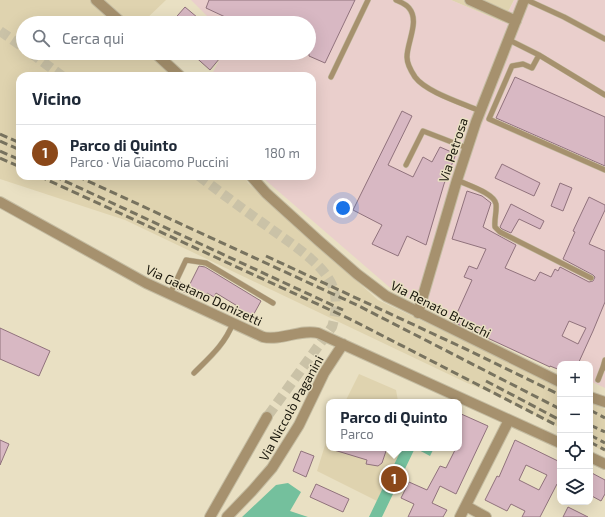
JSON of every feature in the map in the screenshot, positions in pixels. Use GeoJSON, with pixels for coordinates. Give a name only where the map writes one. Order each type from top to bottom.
{"type":"FeatureCollection","features":[{"type":"Feature","properties":{"kind":"street"},"geometry":{"type":"LineString","coordinates":[[96,0],[114,16]]}},
{"type":"Feature","properties":{"kind":"street"},"geometry":{"type":"LineString","coordinates":[[470,0],[487,5],[516,21]]}},
{"type":"Feature","properties":{"kind":"street","name":"Via Petrosa"},"geometry":{"type":"LineString","coordinates":[[418,313],[457,180],[480,111],[525,0]]}},
{"type":"Feature","properties":{"kind":"street"},"geometry":{"type":"LineString","coordinates":[[163,60],[176,72]]}},
{"type":"Feature","properties":{"kind":"street","name":"Via Renato Bruschi"},"geometry":{"type":"LineString","coordinates":[[255,180],[266,193],[357,274],[386,296],[557,381]]}},
{"type":"Feature","properties":{"kind":"street","name":"Via Gaetano Donizetti"},"geometry":{"type":"LineString","coordinates":[[0,202],[108,262],[170,294],[267,338],[313,332],[343,344],[557,442]]}},
{"type":"Feature","properties":{"kind":"street","name":"Via Niccolò Paganini"},"geometry":{"type":"LineString","coordinates":[[227,517],[272,468],[299,425],[324,372],[343,344]]}},
{"type":"Feature","properties":{"kind":"street"},"geometry":{"type":"LineString","coordinates":[[593,398],[605,402]]}},
{"type":"Feature","properties":{"kind":"street"},"geometry":{"type":"LineString","coordinates":[[210,517],[267,417]]}},
{"type":"Feature","properties":{"kind":"street"},"geometry":{"type":"LineString","coordinates":[[460,517],[509,420]]}},
{"type":"Feature","properties":{"kind":"street"},"geometry":{"type":"LineString","coordinates":[[593,458],[605,464]]}},
{"type":"Feature","properties":{"kind":"street"},"geometry":{"type":"LineString","coordinates":[[466,506],[486,517]]}},
{"type":"Feature","properties":{"kind":"lane"},"geometry":{"type":"LineString","coordinates":[[331,77],[368,0]]}},
{"type":"Feature","properties":{"kind":"lane"},"geometry":{"type":"LineString","coordinates":[[396,0],[409,8],[412,13],[412,26],[407,56],[415,77],[430,89],[480,111]]}},
{"type":"Feature","properties":{"kind":"lane"},"geometry":{"type":"LineString","coordinates":[[525,0],[564,17],[605,39]]}},
{"type":"Feature","properties":{"kind":"lane"},"geometry":{"type":"LineString","coordinates":[[509,40],[539,55],[605,95]]}},
{"type":"Feature","properties":{"kind":"lane"},"geometry":{"type":"LineString","coordinates":[[539,55],[532,68],[523,64],[512,66],[489,120],[605,170]]}},
{"type":"Feature","properties":{"kind":"lane"},"geometry":{"type":"LineString","coordinates":[[406,165],[423,131],[468,148]]}},
{"type":"Feature","properties":{"kind":"lane"},"geometry":{"type":"LineString","coordinates":[[457,180],[494,198],[496,205],[495,227],[500,232],[591,278]]}},
{"type":"Feature","properties":{"kind":"lane"},"geometry":{"type":"LineString","coordinates":[[170,294],[186,260],[206,263],[273,303]]}},
{"type":"Feature","properties":{"kind":"lane"},"geometry":{"type":"LineString","coordinates":[[194,373],[216,351],[228,336],[233,323]]}},
{"type":"Feature","properties":{"kind":"lane"},"geometry":{"type":"LineString","coordinates":[[598,380],[604,367],[605,360]]}},
{"type":"Feature","properties":{"kind":"shaded area"},"geometry":{"type":"Polygon","coordinates":[[[0,0],[166,0],[149,16],[16,16],[16,60],[155,60],[168,72],[16,72],[16,180],[246,180],[378,300],[557,385],[557,426],[494,394],[467,383],[125,220],[0,179],[0,0]]]}},
{"type":"Feature","properties":{"kind":"shaded area"},"geometry":{"type":"Polygon","coordinates":[[[191,0],[451,0],[503,22],[514,0],[605,0],[605,388],[593,382],[593,361],[557,361],[557,363],[472,328],[395,292],[265,180],[316,180],[316,72],[213,72],[219,60],[316,60],[316,16],[207,16],[191,0]]]}},
{"type":"Feature","properties":{"kind":"shaded area"},"geometry":{"type":"Polygon","coordinates":[[[451,0],[514,0],[503,22],[451,0]]]}},
{"type":"Feature","properties":{"kind":"shaded area"},"geometry":{"type":"Polygon","coordinates":[[[359,374],[396,390],[398,399],[346,399],[359,374]]]}},
{"type":"Feature","properties":{"kind":"shaded area"},"geometry":{"type":"Polygon","coordinates":[[[593,403],[605,409],[605,452],[593,446],[593,403]]]}},
{"type":"Feature","properties":{"kind":"shaded area"},"geometry":{"type":"Polygon","coordinates":[[[326,442],[326,451],[401,451],[377,501],[317,471],[326,442]]]}},
{"type":"Feature","properties":{"kind":"green space"},"geometry":{"type":"Polygon","coordinates":[[[401,451],[414,451],[382,517],[369,517],[401,451]]]}},
{"type":"Feature","properties":{"kind":"green space"},"geometry":{"type":"Polygon","coordinates":[[[421,451],[432,451],[430,456],[421,451]]]}},
{"type":"Feature","properties":{"kind":"green space"},"geometry":{"type":"Polygon","coordinates":[[[288,483],[301,492],[290,511],[308,517],[242,517],[276,485],[288,483]]]}},
{"type":"Feature","properties":{"kind":"building"},"geometry":{"type":"Polygon","coordinates":[[[209,0],[355,0],[325,63],[316,59],[316,16],[223,16],[206,8],[209,0]]]}},
{"type":"Feature","properties":{"kind":"building"},"geometry":{"type":"Polygon","coordinates":[[[185,7],[196,16],[177,16],[185,7]]]}},
{"type":"Feature","properties":{"kind":"building"},"geometry":{"type":"Polygon","coordinates":[[[199,60],[218,60],[210,70],[199,60]]]}},
{"type":"Feature","properties":{"kind":"building"},"geometry":{"type":"Polygon","coordinates":[[[515,77],[605,117],[605,166],[496,118],[515,77]]]}},
{"type":"Feature","properties":{"kind":"building"},"geometry":{"type":"Polygon","coordinates":[[[402,111],[412,116],[388,165],[413,177],[423,157],[432,162],[440,147],[456,154],[444,184],[426,245],[407,236],[398,256],[372,244],[382,225],[353,210],[402,111]]]}},
{"type":"Feature","properties":{"kind":"building"},"geometry":{"type":"Polygon","coordinates":[[[502,164],[540,183],[534,196],[495,178],[502,164]]]}},
{"type":"Feature","properties":{"kind":"building"},"geometry":{"type":"Polygon","coordinates":[[[560,183],[572,188],[563,211],[551,206],[560,183]]]}},
{"type":"Feature","properties":{"kind":"building"},"geometry":{"type":"Polygon","coordinates":[[[467,191],[482,196],[491,203],[483,227],[516,245],[505,268],[535,281],[540,272],[551,277],[555,269],[558,271],[560,267],[589,282],[593,281],[595,277],[593,275],[563,259],[575,232],[573,231],[589,197],[605,205],[605,210],[589,244],[605,251],[605,302],[579,361],[557,361],[557,369],[550,367],[453,322],[472,280],[464,277],[469,266],[477,269],[486,249],[452,239],[467,191]],[[569,321],[562,336],[578,344],[586,328],[569,321]]]}},
{"type":"Feature","properties":{"kind":"building"},"geometry":{"type":"Polygon","coordinates":[[[511,204],[544,221],[540,229],[519,219],[511,233],[502,229],[500,227],[511,204]]]}},
{"type":"Feature","properties":{"kind":"building"},"geometry":{"type":"Polygon","coordinates":[[[199,266],[205,267],[261,301],[250,321],[235,314],[239,307],[216,293],[214,297],[207,293],[203,300],[177,289],[180,282],[189,286],[199,266]]]}},
{"type":"Feature","properties":{"kind":"building"},"geometry":{"type":"Polygon","coordinates":[[[0,328],[50,351],[39,376],[0,359],[0,328]]]}},
{"type":"Feature","properties":{"kind":"building"},"geometry":{"type":"Polygon","coordinates":[[[462,414],[488,426],[456,494],[440,486],[432,503],[447,510],[443,517],[408,517],[414,504],[401,498],[409,482],[427,490],[440,466],[446,468],[454,451],[462,451],[462,414]]]}},
{"type":"Feature","properties":{"kind":"building"},"geometry":{"type":"Polygon","coordinates":[[[0,440],[9,444],[0,465],[0,440]]]}},
{"type":"Feature","properties":{"kind":"building"},"geometry":{"type":"Polygon","coordinates":[[[515,440],[557,461],[557,484],[540,517],[522,517],[525,511],[511,504],[507,511],[485,500],[497,476],[499,477],[515,440]],[[526,465],[519,480],[539,490],[547,475],[526,465]]]}},
{"type":"Feature","properties":{"kind":"building"},"geometry":{"type":"Polygon","coordinates":[[[301,451],[314,456],[306,477],[293,471],[301,451]]]}},
{"type":"Feature","properties":{"kind":"building"},"geometry":{"type":"Polygon","coordinates":[[[337,451],[386,451],[382,463],[378,466],[366,464],[367,460],[337,451]]]}},
{"type":"Feature","properties":{"kind":"building"},"geometry":{"type":"Polygon","coordinates":[[[593,474],[605,480],[605,494],[601,501],[593,497],[593,474]]]}},
{"type":"Feature","properties":{"kind":"building"},"geometry":{"type":"Polygon","coordinates":[[[316,484],[349,499],[343,512],[310,497],[316,484]]]}},
{"type":"Feature","properties":{"kind":"building"},"geometry":{"type":"Polygon","coordinates":[[[568,507],[588,517],[563,517],[568,507]]]}},
{"type":"Feature","properties":{"kind":"tunnel"},"geometry":{"type":"LineString","coordinates":[[0,31],[16,42]]}},
{"type":"Feature","properties":{"kind":"tunnel"},"geometry":{"type":"LineString","coordinates":[[40,60],[57,72]]}},
{"type":"Feature","properties":{"kind":"tunnel"},"geometry":{"type":"LineString","coordinates":[[204,180],[303,252],[327,276],[334,290],[336,306],[332,327],[267,417]]}},
{"type":"Feature","properties":{"kind":"railway"},"geometry":{"type":"LineString","coordinates":[[0,134],[16,141]]}},
{"type":"Feature","properties":{"kind":"railway"},"geometry":{"type":"LineString","coordinates":[[0,141],[16,148]]}},
{"type":"Feature","properties":{"kind":"railway"},"geometry":{"type":"LineString","coordinates":[[0,151],[16,158]]}},
{"type":"Feature","properties":{"kind":"railway"},"geometry":{"type":"LineString","coordinates":[[0,158],[16,165]]}},
{"type":"Feature","properties":{"kind":"railway"},"geometry":{"type":"LineString","coordinates":[[48,180],[352,320],[557,425]]}},
{"type":"Feature","properties":{"kind":"railway"},"geometry":{"type":"LineString","coordinates":[[63,180],[343,310]]}},
{"type":"Feature","properties":{"kind":"railway"},"geometry":{"type":"LineString","coordinates":[[86,180],[359,306],[557,407]]}},
{"type":"Feature","properties":{"kind":"railway"},"geometry":{"type":"LineString","coordinates":[[266,256],[470,351],[557,394]]}},
{"type":"Feature","properties":{"kind":"railway"},"geometry":{"type":"LineString","coordinates":[[486,381],[557,418]]}},
{"type":"Feature","properties":{"kind":"railway"},"geometry":{"type":"LineString","coordinates":[[593,412],[605,418]]}},
{"type":"Feature","properties":{"kind":"railway"},"geometry":{"type":"LineString","coordinates":[[593,426],[605,432]]}},
{"type":"Feature","properties":{"kind":"railway"},"geometry":{"type":"LineString","coordinates":[[593,437],[605,443]]}},
{"type":"Feature","properties":{"kind":"railway"},"geometry":{"type":"LineString","coordinates":[[593,444],[605,450]]}},
{"type":"Feature","properties":{"kind":"place","name":"Parco di Quinto"},"geometry":{"type":"Point","coordinates":[394,479]}}]}
